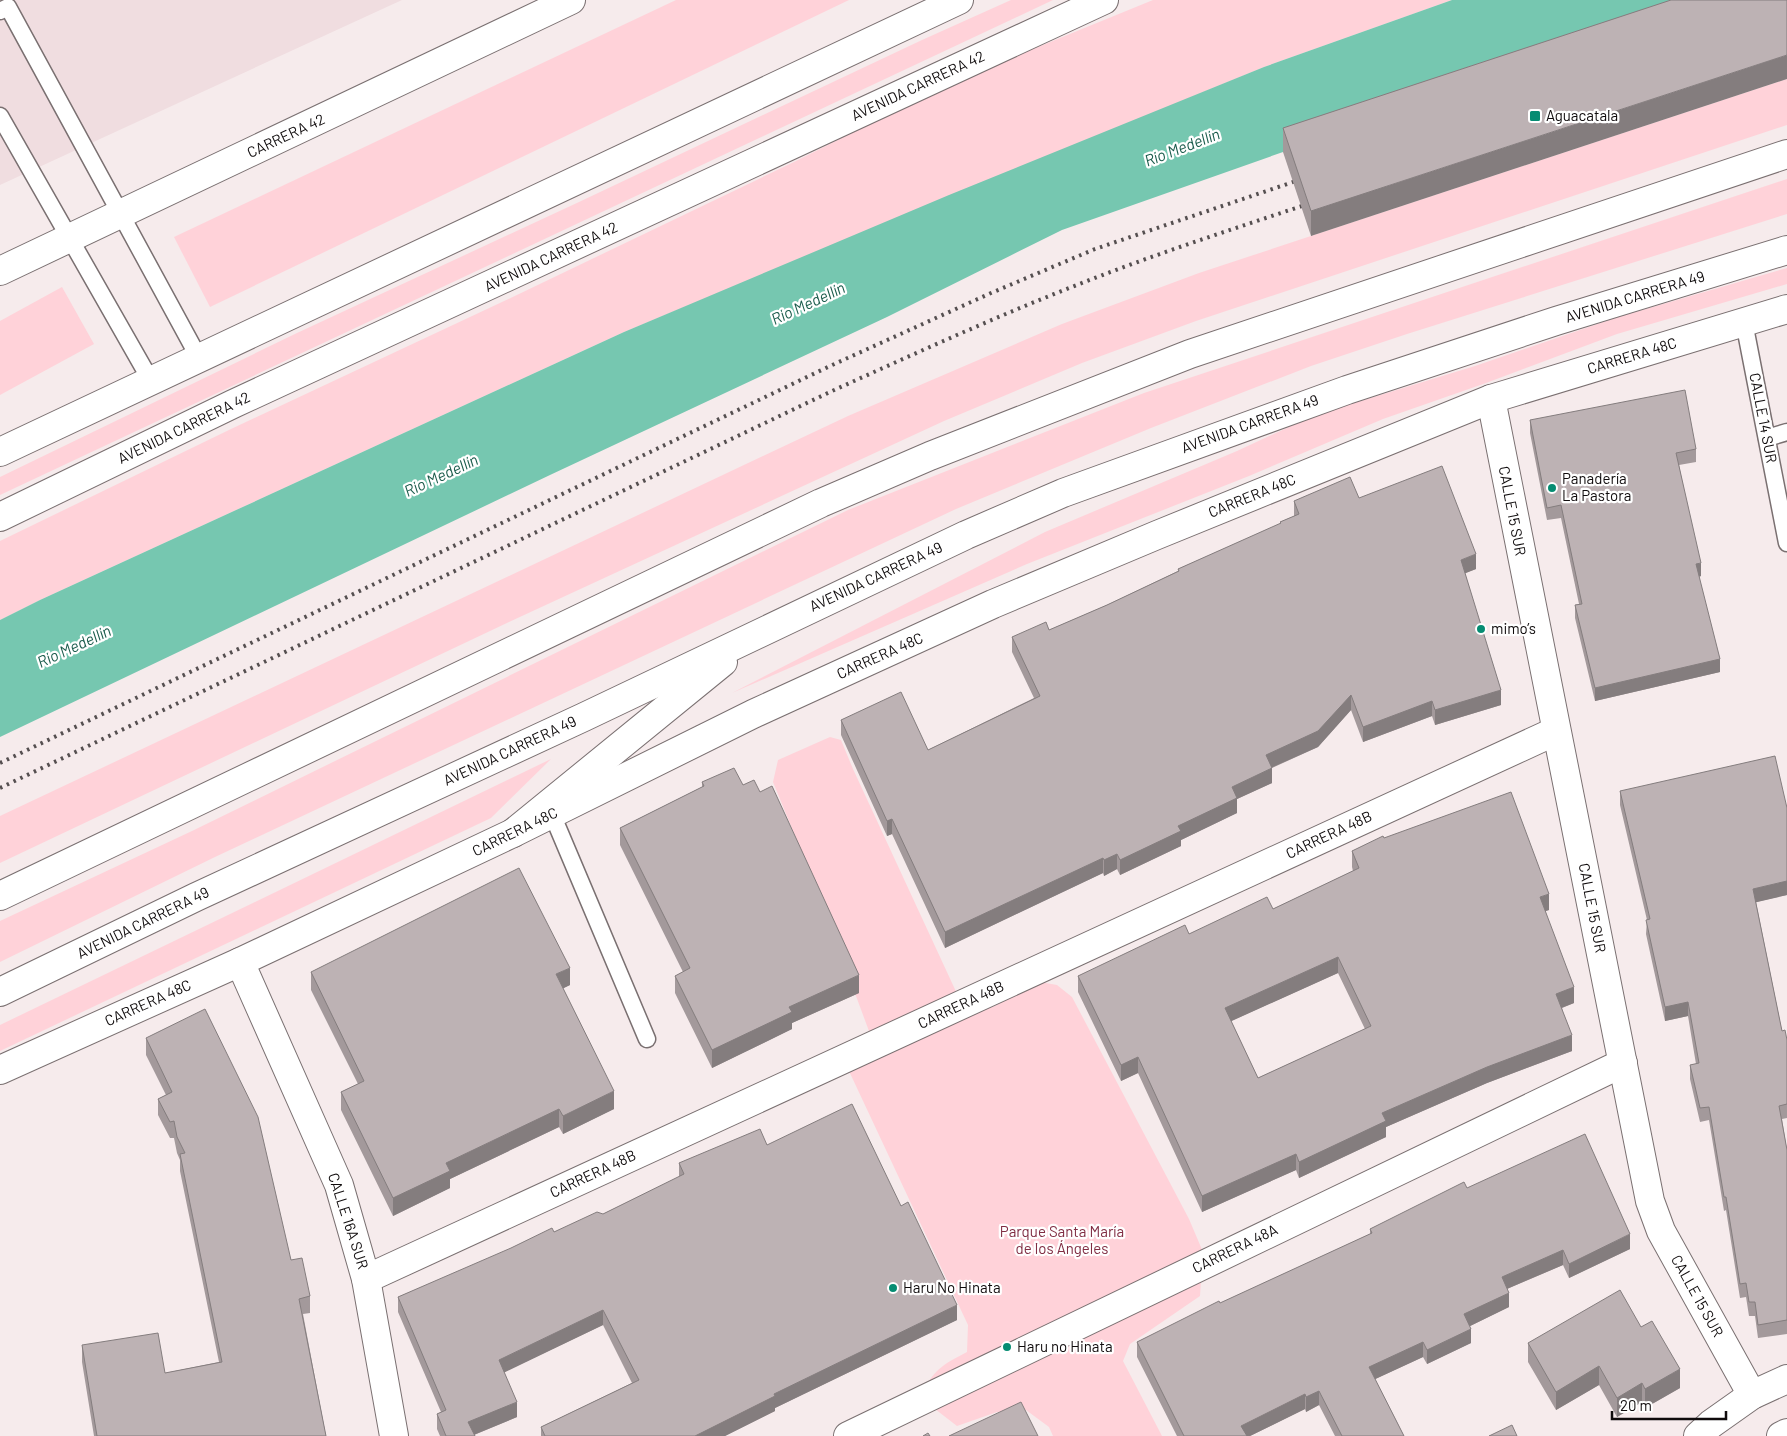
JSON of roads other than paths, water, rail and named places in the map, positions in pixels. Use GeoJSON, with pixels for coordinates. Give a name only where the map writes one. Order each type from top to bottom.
{"type":"FeatureCollection","features":[{"type":"Feature","properties":{"kind":"main road"},"geometry":{"type":"LineString","coordinates":[[0,452],[959,0]]}},
{"type":"Feature","properties":{"kind":"main road","name":"AVENIDA CARRERA 42"},"geometry":{"type":"LineString","coordinates":[[0,517],[233,404],[1104,0]]}},
{"type":"Feature","properties":{"kind":"main road","name":"CARRERA 42"},"geometry":{"type":"LineString","coordinates":[[0,271],[558,3]]}},
{"type":"Feature","properties":{"kind":"main road"},"geometry":{"type":"LineString","coordinates":[[0,896],[812,508],[930,456],[1190,354],[1787,154]]}},
{"type":"Feature","properties":{"kind":"main road","name":"AVENIDA CARRERA 49"},"geometry":{"type":"LineString","coordinates":[[0,992],[196,897],[574,721],[966,535],[1063,493],[1347,390],[1556,321],[1787,250]]}},
{"type":"Feature","properties":{"kind":"main road","name":"CARRERA 48C"},"geometry":{"type":"LineString","coordinates":[[0,1070],[240,962],[513,833],[753,714],[985,608],[1490,399],[1787,309]]}},
{"type":"Feature","properties":{"kind":"main road","name":"CALLE 15 SUR"},"geometry":{"type":"LineString","coordinates":[[1490,399],[1650,1201],[1661,1231],[1752,1395]]}},
{"type":"Feature","properties":{"kind":"main road"},"geometry":{"type":"LineString","coordinates":[[513,833],[758,634]]}},
{"type":"Feature","properties":{"kind":"main road","name":"CARRERA 48B"},"geometry":{"type":"LineString","coordinates":[[366,1279],[1556,731]]}},
{"type":"Feature","properties":{"kind":"main road","name":"CALLE 16A SUR"},"geometry":{"type":"LineString","coordinates":[[240,962],[339,1185],[366,1279],[394,1436]]}},
{"type":"Feature","properties":{"kind":"main road","name":"CARRERA 48A"},"geometry":{"type":"LineString","coordinates":[[848,1436],[1623,1063]]}},
{"type":"Feature","properties":{"kind":"main road"},"geometry":{"type":"LineString","coordinates":[[1698,1436],[1752,1395],[1787,1380]]}},
{"type":"Feature","properties":{"kind":"main road"},"geometry":{"type":"LineString","coordinates":[[1781,1436],[1787,1434]]}},
{"type":"Feature","properties":{"kind":"lane"},"geometry":{"type":"LineString","coordinates":[[0,12],[8,7],[199,358]]}},
{"type":"Feature","properties":{"kind":"lane"},"geometry":{"type":"LineString","coordinates":[[0,116],[151,381]]}},
{"type":"Feature","properties":{"kind":"lane","name":"CALLE 14 SUR"},"geometry":{"type":"LineString","coordinates":[[1744,322],[1787,543]]}},
{"type":"Feature","properties":{"kind":"lane"},"geometry":{"type":"LineString","coordinates":[[1767,438],[1787,432]]}},
{"type":"Feature","properties":{"kind":"lane"},"geometry":{"type":"LineString","coordinates":[[552,814],[647,1039]]}},
{"type":"Feature","properties":{"kind":"water","name":"Río Medellín"},"geometry":{"type":"Polygon","coordinates":[[[1452,0],[1746,0],[1283,152],[1062,230],[887,317],[0,737],[0,620],[624,332],[949,195],[1264,67],[1452,0]]]}},
{"type":"Feature","properties":{"kind":"railway"},"geometry":{"type":"LineString","coordinates":[[0,763],[830,366],[991,293],[1095,249],[1305,178]]}},
{"type":"Feature","properties":{"kind":"railway"},"geometry":{"type":"LineString","coordinates":[[0,788],[832,391],[925,349],[1111,272],[1314,202]]}},
{"type":"Feature","properties":{"kind":"place","name":"Aguacatala"},"geometry":{"type":"Point","coordinates":[1535,116]}},
{"type":"Feature","properties":{"kind":"place","name":"Panadería La Pastora"},"geometry":{"type":"Point","coordinates":[1552,488]}},
{"type":"Feature","properties":{"kind":"place","name":"mimo’s"},"geometry":{"type":"Point","coordinates":[1481,629]}},
{"type":"Feature","properties":{"kind":"place","name":"Haru No Hinata"},"geometry":{"type":"Point","coordinates":[893,1288]}},
{"type":"Feature","properties":{"kind":"place","name":"Haru no Hinata"},"geometry":{"type":"Point","coordinates":[1007,1347]}},
{"type":"Feature","properties":{"kind":"park label","name":"Parque Santa María de los Ángeles"},"geometry":{"type":"Point","coordinates":[1062,1240]}}]}
